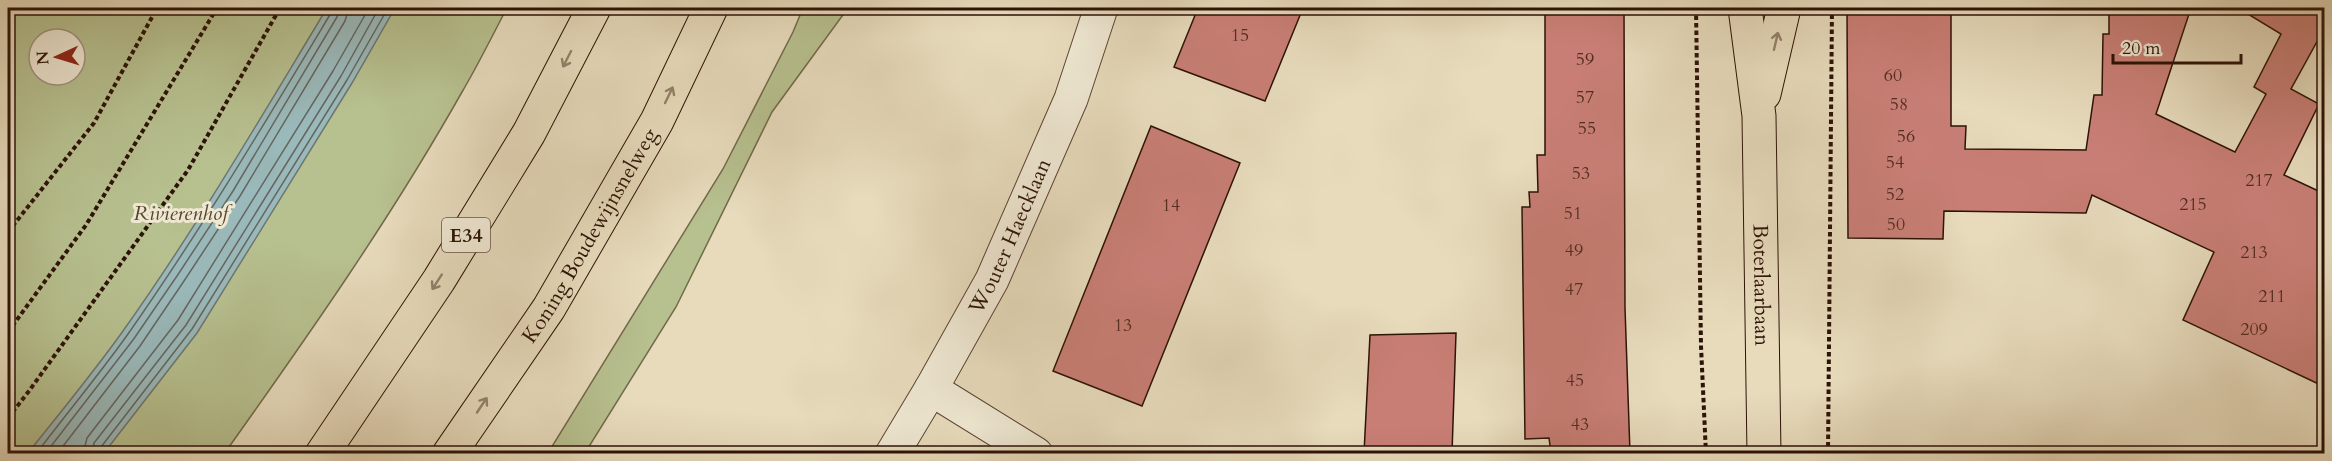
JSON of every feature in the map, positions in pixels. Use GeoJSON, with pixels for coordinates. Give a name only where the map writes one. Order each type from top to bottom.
{"type":"FeatureCollection","features":[{"type":"Feature","properties":{"kind":"main road","name":"E34"},"geometry":{"type":"LineString","coordinates":[[322,453],[439,280],[529,133],[594,8]]}},
{"type":"Feature","properties":{"kind":"main road","name":"Koning Boudewijnsnelweg"},"geometry":{"type":"LineString","coordinates":[[449,453],[549,308],[657,121],[711,8]]}},
{"type":"Feature","properties":{"kind":"main road","name":"Boterlaarbaan"},"geometry":{"type":"LineString","coordinates":[[1745,8],[1759,116],[1764,453]]}},
{"type":"Feature","properties":{"kind":"main road","name":"Boterlaarbaan"},"geometry":{"type":"LineString","coordinates":[[1759,116],[1784,8]]}},
{"type":"Feature","properties":{"kind":"street","name":"Wouter Haecklaan"},"geometry":{"type":"LineString","coordinates":[[892,453],[932,389],[992,280],[1071,99],[1101,8]]}},
{"type":"Feature","properties":{"kind":"street"},"geometry":{"type":"LineString","coordinates":[[932,389],[1036,453]]}},
{"type":"Feature","properties":{"kind":"path"},"geometry":{"type":"LineString","coordinates":[[8,232],[94,123],[158,8]]}},
{"type":"Feature","properties":{"kind":"path"},"geometry":{"type":"LineString","coordinates":[[8,332],[86,225],[217,8]]}},
{"type":"Feature","properties":{"kind":"path"},"geometry":{"type":"LineString","coordinates":[[8,418],[188,170],[280,8]]}},
{"type":"Feature","properties":{"kind":"path"},"geometry":{"type":"LineString","coordinates":[[1696,8],[1701,346],[1706,453]]}},
{"type":"Feature","properties":{"kind":"path"},"geometry":{"type":"LineString","coordinates":[[1828,453],[1832,8]]}},
{"type":"Feature","properties":{"kind":"green space","name":"Rivierenhof"},"geometry":{"type":"Polygon","coordinates":[[[8,8],[507,8],[468,82],[378,231],[224,454],[8,453],[8,8]]]}},
{"type":"Feature","properties":{"kind":"green space"},"geometry":{"type":"Polygon","coordinates":[[[803,8],[848,8],[772,112],[676,307],[585,453],[548,453],[723,169],[803,8]]]}},
{"type":"Feature","properties":{"kind":"water"},"geometry":{"type":"Polygon","coordinates":[[[327,8],[395,8],[352,83],[197,333],[104,453],[28,453],[123,331],[177,252],[327,8]]]}},
{"type":"Feature","properties":{"kind":"building"},"geometry":{"type":"Polygon","coordinates":[[[1198,8],[1303,8],[1265,101],[1174,67],[1198,8]]]}},
{"type":"Feature","properties":{"kind":"building"},"geometry":{"type":"Polygon","coordinates":[[[1545,8],[1624,8],[1625,308],[1630,453],[1551,453],[1549,438],[1525,439],[1522,207],[1530,207],[1529,192],[1538,192],[1537,155],[1545,155],[1545,8]]]}},
{"type":"Feature","properties":{"kind":"building"},"geometry":{"type":"Polygon","coordinates":[[[1847,8],[1951,8],[1951,126],[1966,126],[1965,149],[2086,150],[2094,95],[2102,95],[2103,34],[2109,34],[2109,8],[2191,8],[2156,114],[2235,152],[2266,94],[2254,87],[2281,34],[2238,8],[2325,8],[2325,27],[2291,89],[2319,104],[2284,175],[2325,194],[2325,387],[2183,320],[2214,252],[2092,195],[2086,213],[1944,211],[1943,239],[1848,238],[1847,8]]]}},
{"type":"Feature","properties":{"kind":"building"},"geometry":{"type":"Polygon","coordinates":[[[1151,126],[1240,163],[1142,406],[1053,371],[1151,126]]]}},
{"type":"Feature","properties":{"kind":"building"},"geometry":{"type":"Polygon","coordinates":[[[1456,333],[1452,453],[1364,453],[1370,335],[1456,333]]]}}]}
